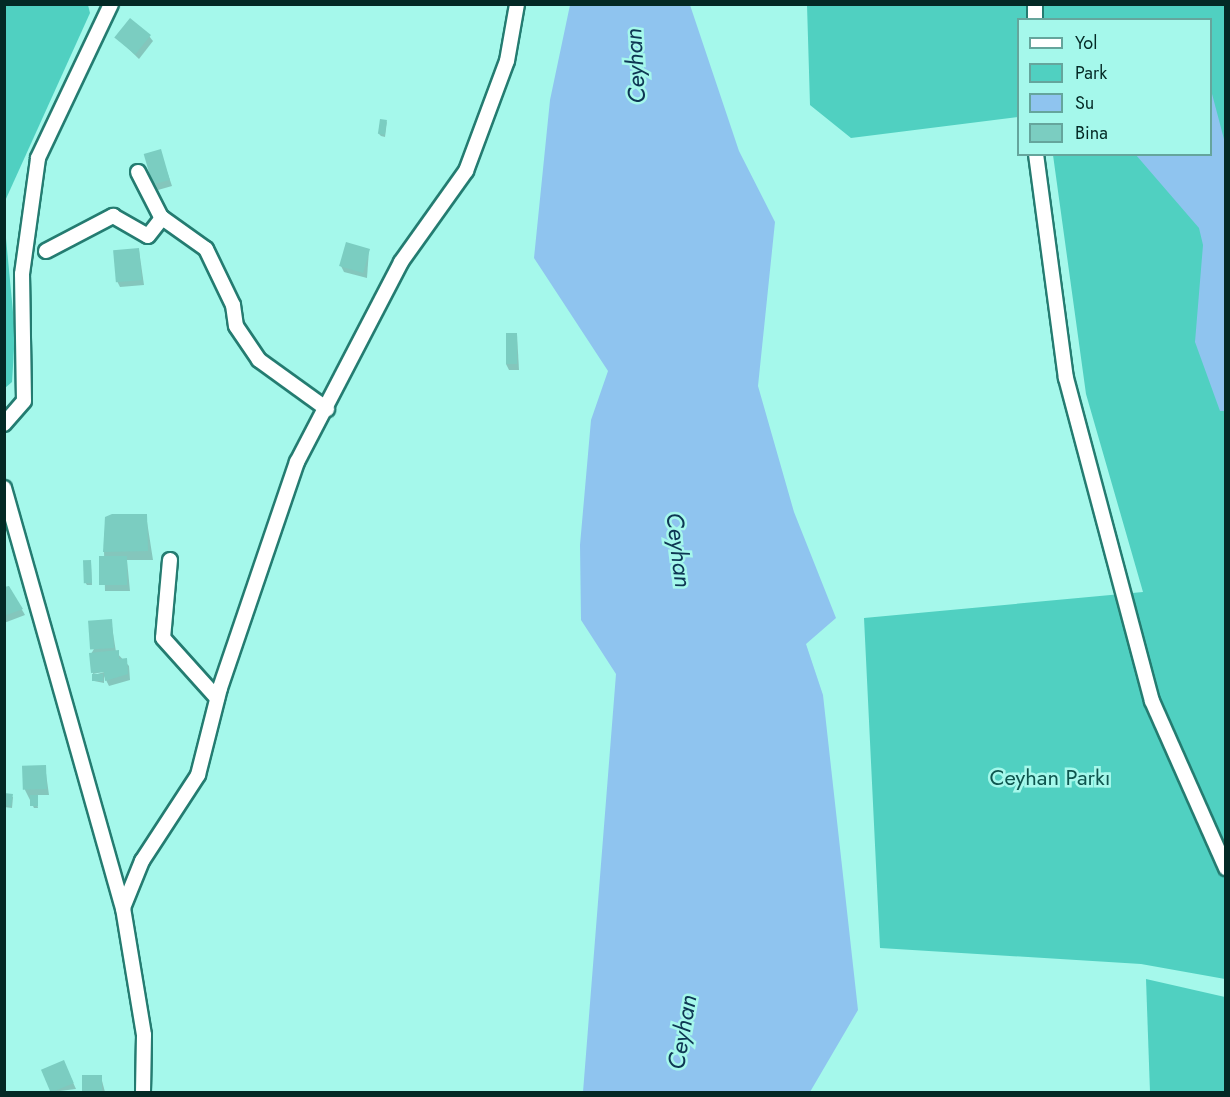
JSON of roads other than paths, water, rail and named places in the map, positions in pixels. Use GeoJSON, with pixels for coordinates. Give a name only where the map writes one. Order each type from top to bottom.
{"type":"FeatureCollection","features":[{"type":"Feature","properties":{"kind":"street"},"geometry":{"type":"LineString","coordinates":[[4,424],[24,401],[22,274],[38,158],[111,4]]}},
{"type":"Feature","properties":{"kind":"street"},"geometry":{"type":"LineString","coordinates":[[123,908],[142,861],[198,775],[217,698],[297,462],[327,409],[401,262],[466,171],[507,61],[518,4]]}},
{"type":"Feature","properties":{"kind":"street"},"geometry":{"type":"LineString","coordinates":[[1036,156],[1066,378],[1152,701],[1226,868]]}},
{"type":"Feature","properties":{"kind":"street"},"geometry":{"type":"LineString","coordinates":[[138,172],[162,218],[206,249],[233,305],[236,326],[259,360],[327,409]]}},
{"type":"Feature","properties":{"kind":"street"},"geometry":{"type":"LineString","coordinates":[[46,251],[113,216],[148,236],[162,218]]}},
{"type":"Feature","properties":{"kind":"street"},"geometry":{"type":"LineString","coordinates":[[4,488],[123,908],[144,1035],[144,1092]]}},
{"type":"Feature","properties":{"kind":"street"},"geometry":{"type":"LineString","coordinates":[[170,560],[163,638],[217,698]]}},
{"type":"Feature","properties":{"kind":"water","name":"Ceyhan"},"geometry":{"type":"Polygon","coordinates":[[[570,5],[690,5],[739,151],[775,222],[758,386],[794,512],[836,618],[806,644],[823,695],[858,1010],[810,1092],[583,1092],[616,674],[581,620],[580,545],[591,420],[608,371],[534,258],[550,100],[570,5]]]}},
{"type":"Feature","properties":{"kind":"water"},"geometry":{"type":"Polygon","coordinates":[[[1212,94],[1225,143],[1225,411],[1220,411],[1195,342],[1203,245],[1199,228],[1137,156],[1212,156],[1212,94]]]}},
{"type":"Feature","properties":{"kind":"park label","name":"Ceyhan Parkı"},"geometry":{"type":"Point","coordinates":[1050,778]}}]}
